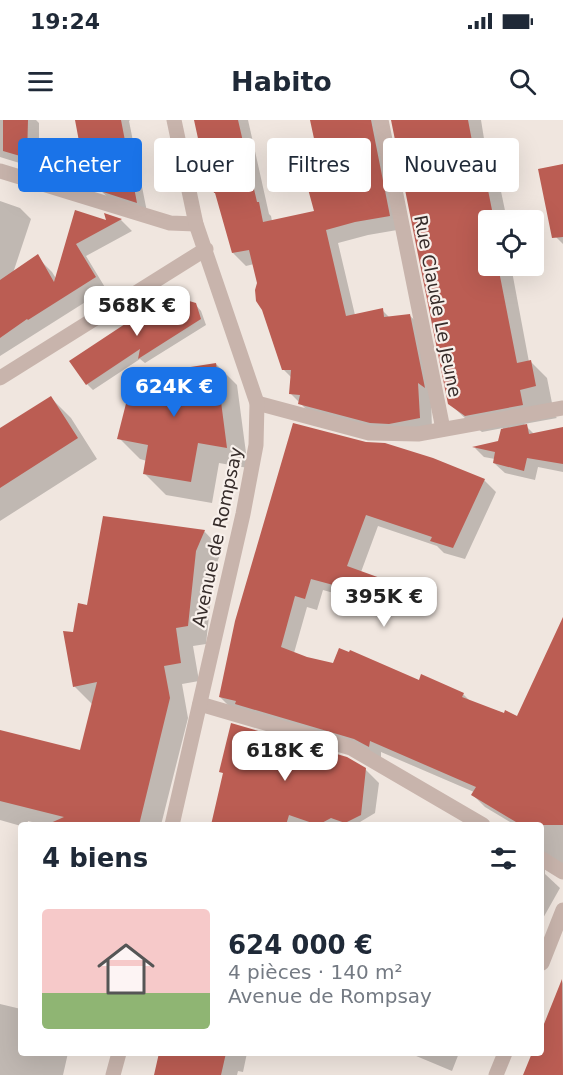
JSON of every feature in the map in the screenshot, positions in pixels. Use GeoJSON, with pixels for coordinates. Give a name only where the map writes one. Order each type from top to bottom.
{"type":"FeatureCollection","features":[{"type":"Feature","properties":{"kind":"street","name":"Avenue de Rompsay"},"geometry":{"type":"LineString","coordinates":[[173,822],[240,525],[256,445],[257,403],[196,224],[174,120]]}},
{"type":"Feature","properties":{"kind":"street","name":"Rue Claude Le Jeune"},"geometry":{"type":"LineString","coordinates":[[381,120],[443,429]]}},
{"type":"Feature","properties":{"kind":"street"},"geometry":{"type":"LineString","coordinates":[[0,171],[170,224],[196,224]]}},
{"type":"Feature","properties":{"kind":"street"},"geometry":{"type":"LineString","coordinates":[[0,378],[206,249]]}},
{"type":"Feature","properties":{"kind":"street"},"geometry":{"type":"LineString","coordinates":[[257,403],[369,433],[418,434],[563,408]]}},
{"type":"Feature","properties":{"kind":"street"},"geometry":{"type":"LineString","coordinates":[[200,704],[351,748],[478,822]]}},
{"type":"Feature","properties":{"kind":"street"},"geometry":{"type":"LineString","coordinates":[[544,860],[563,872]]}},
{"type":"Feature","properties":{"kind":"street"},"geometry":{"type":"LineString","coordinates":[[544,958],[563,910]]}},
{"type":"Feature","properties":{"kind":"street"},"geometry":{"type":"LineString","coordinates":[[113,1075],[118,1056]]}},
{"type":"Feature","properties":{"kind":"street"},"geometry":{"type":"LineString","coordinates":[[496,1075],[504,1056]]}},
{"type":"Feature","properties":{"kind":"building"},"geometry":{"type":"Polygon","coordinates":[[[3,120],[28,120],[28,138],[18,138],[18,155],[3,151],[3,120]]]}},
{"type":"Feature","properties":{"kind":"building"},"geometry":{"type":"Polygon","coordinates":[[[75,120],[121,120],[124,138],[78,138],[75,120]]]}},
{"type":"Feature","properties":{"kind":"building"},"geometry":{"type":"Polygon","coordinates":[[[194,120],[238,120],[242,138],[198,138],[194,120]]]}},
{"type":"Feature","properties":{"kind":"building"},"geometry":{"type":"Polygon","coordinates":[[[310,120],[371,120],[383,181],[383,192],[385,192],[390,216],[326,230],[346,316],[383,308],[384,317],[410,314],[425,388],[418,383],[420,418],[389,424],[370,423],[298,404],[300,395],[289,394],[291,370],[282,370],[262,310],[256,301],[257,283],[249,250],[232,253],[214,193],[255,192],[263,222],[314,211],[309,192],[371,192],[371,138],[314,138],[310,120]]]}},
{"type":"Feature","properties":{"kind":"building"},"geometry":{"type":"Polygon","coordinates":[[[391,120],[468,120],[471,138],[395,138],[391,120]]]}},
{"type":"Feature","properties":{"kind":"building"},"geometry":{"type":"Polygon","coordinates":[[[563,164],[563,237],[552,238],[538,169],[563,164]]]}},
{"type":"Feature","properties":{"kind":"building"},"geometry":{"type":"Polygon","coordinates":[[[103,192],[135,192],[137,203],[103,192]]]}},
{"type":"Feature","properties":{"kind":"building"},"geometry":{"type":"Polygon","coordinates":[[[405,192],[488,192],[492,210],[478,210],[478,276],[500,276],[517,363],[531,360],[536,386],[520,390],[523,405],[465,416],[448,404],[405,192]]]}},
{"type":"Feature","properties":{"kind":"building"},"geometry":{"type":"Polygon","coordinates":[[[75,210],[106,220],[104,213],[122,219],[76,244],[96,277],[0,338],[0,280],[38,254],[54,282],[75,210]]]}},
{"type":"Feature","properties":{"kind":"building"},"geometry":{"type":"Polygon","coordinates":[[[172,296],[196,303],[201,319],[138,359],[140,349],[86,385],[69,361],[172,296]]]}},
{"type":"Feature","properties":{"kind":"building"},"geometry":{"type":"Polygon","coordinates":[[[216,363],[227,448],[198,443],[191,482],[143,474],[148,445],[117,439],[133,376],[216,363]]]}},
{"type":"Feature","properties":{"kind":"building"},"geometry":{"type":"Polygon","coordinates":[[[51,396],[78,438],[0,488],[0,428],[51,396]]]}},
{"type":"Feature","properties":{"kind":"building"},"geometry":{"type":"Polygon","coordinates":[[[293,423],[366,442],[385,443],[433,458],[485,479],[453,548],[430,541],[432,537],[366,515],[347,566],[405,587],[400,603],[311,579],[305,599],[295,596],[281,647],[307,657],[333,663],[339,648],[349,652],[350,650],[419,680],[421,674],[464,693],[462,697],[517,716],[563,617],[563,825],[516,822],[471,795],[476,787],[370,741],[369,747],[354,739],[235,704],[236,701],[219,697],[235,621],[293,423]]]}},
{"type":"Feature","properties":{"kind":"building"},"geometry":{"type":"Polygon","coordinates":[[[527,424],[529,434],[563,427],[563,464],[527,458],[524,471],[493,463],[495,452],[472,447],[498,441],[501,429],[527,424]]]}},
{"type":"Feature","properties":{"kind":"building"},"geometry":{"type":"Polygon","coordinates":[[[103,516],[205,530],[196,551],[188,626],[176,628],[181,663],[164,666],[170,698],[140,822],[53,822],[64,817],[0,801],[0,730],[80,750],[97,682],[73,687],[63,631],[73,632],[78,603],[87,605],[103,516]]]}},
{"type":"Feature","properties":{"kind":"building"},"geometry":{"type":"Polygon","coordinates":[[[231,723],[347,757],[366,768],[361,815],[347,822],[331,818],[324,822],[309,822],[289,815],[287,822],[212,822],[223,773],[219,772],[231,723]]]}},
{"type":"Feature","properties":{"kind":"building"},"geometry":{"type":"Polygon","coordinates":[[[562,979],[563,1075],[523,1075],[531,1056],[544,1056],[544,1024],[562,979]]]}},
{"type":"Feature","properties":{"kind":"building"},"geometry":{"type":"Polygon","coordinates":[[[158,1056],[225,1056],[221,1075],[154,1075],[158,1056]]]}}]}
